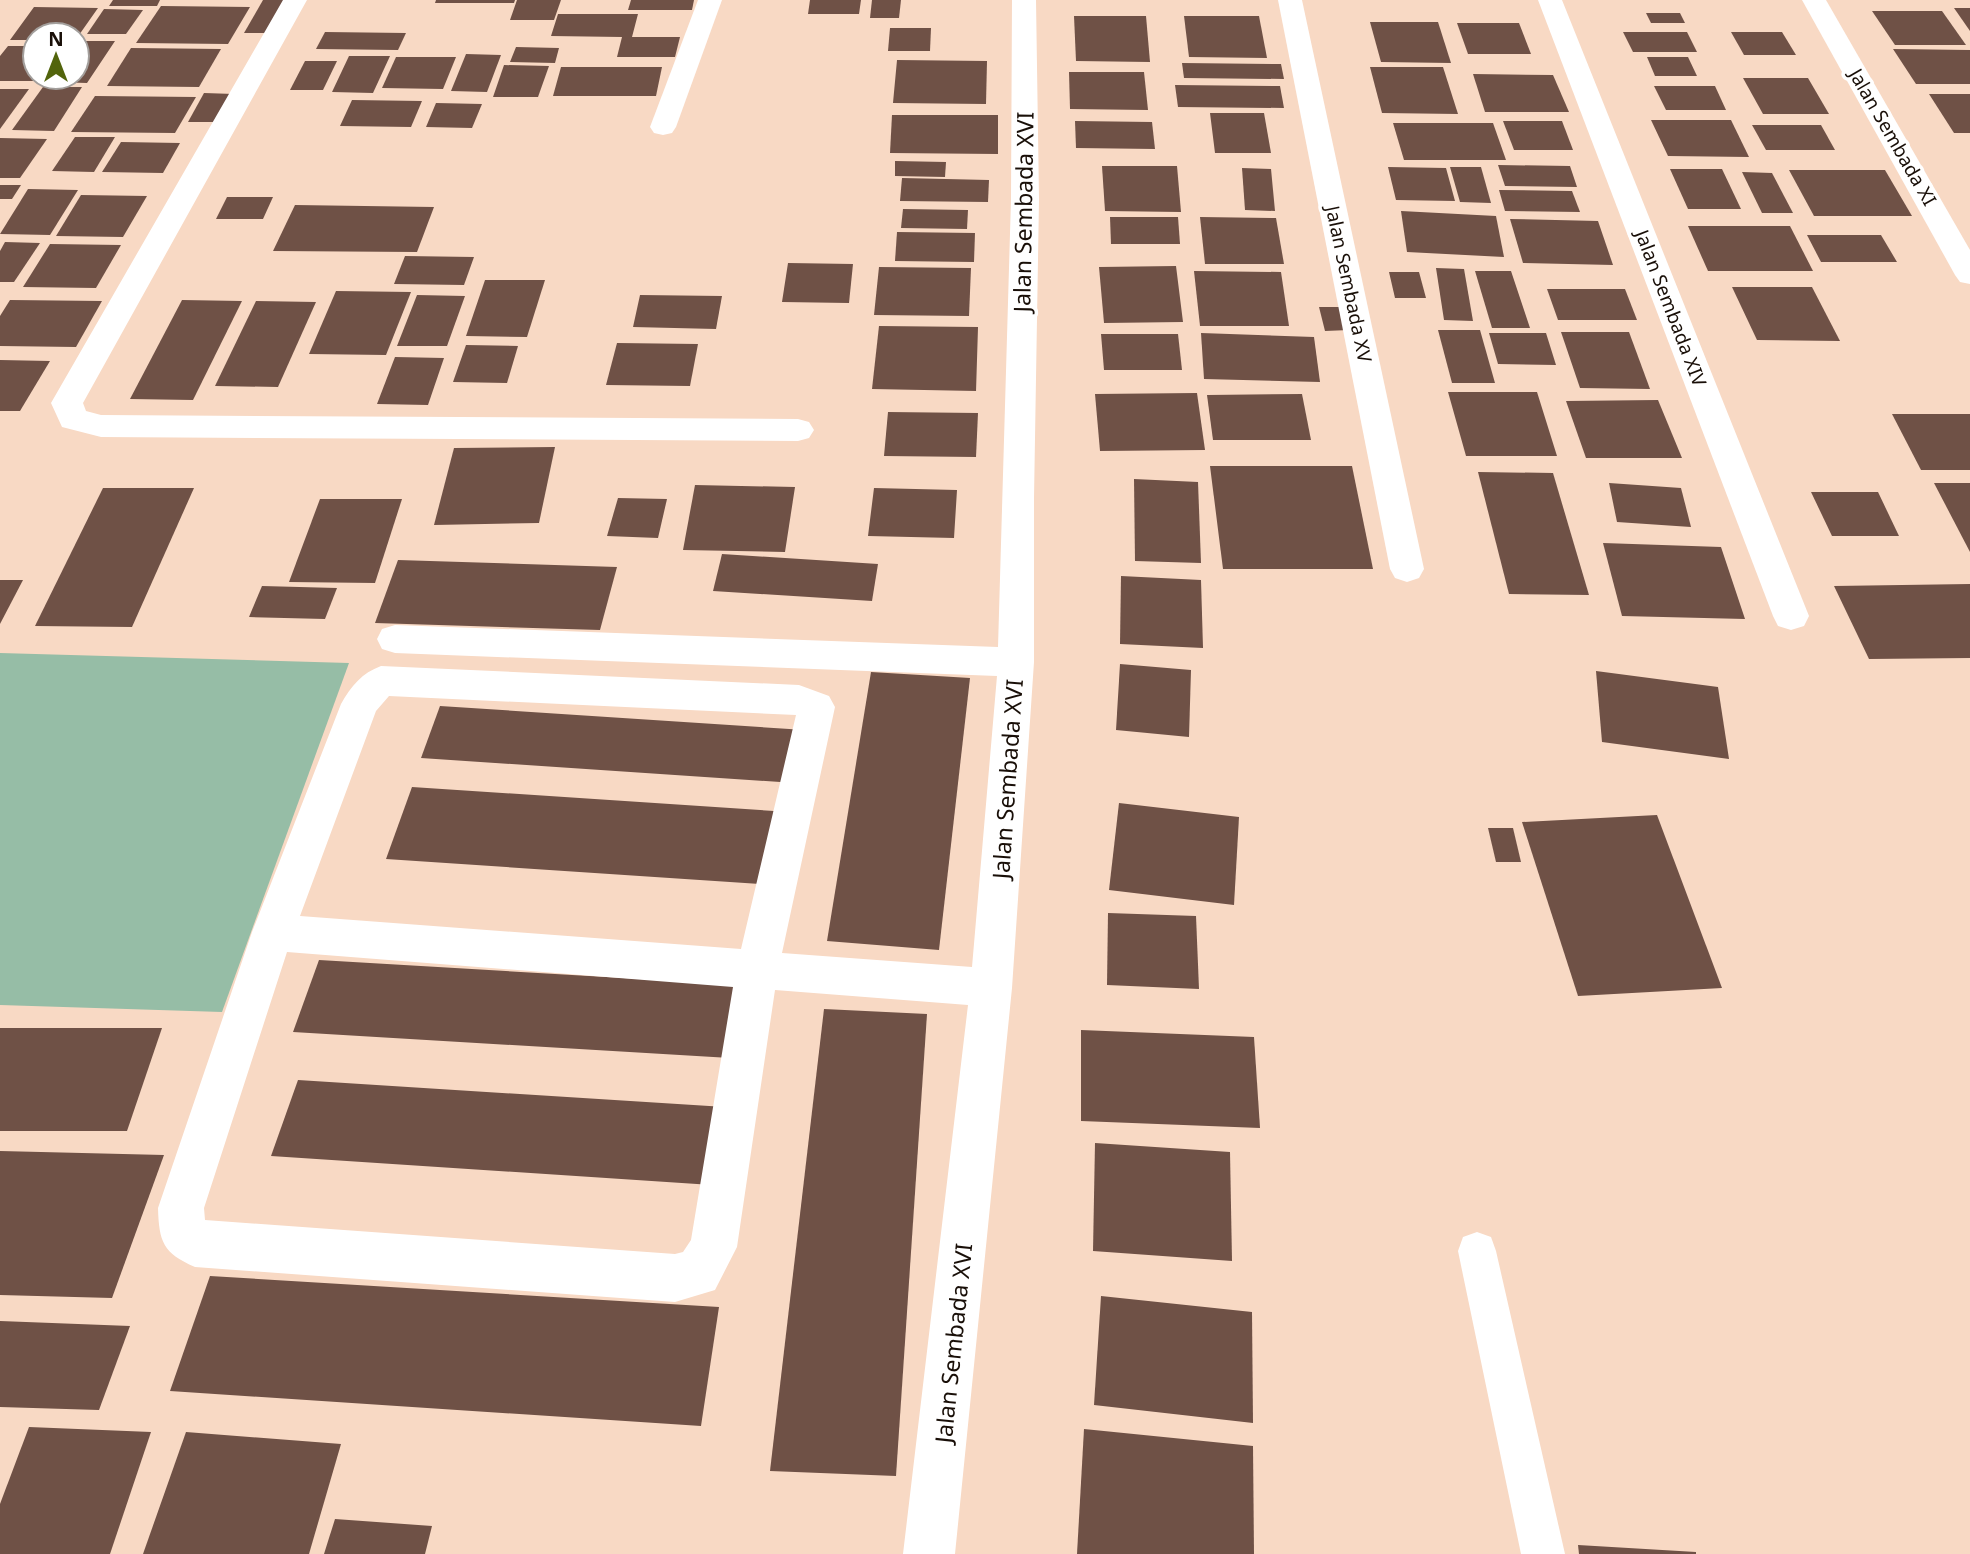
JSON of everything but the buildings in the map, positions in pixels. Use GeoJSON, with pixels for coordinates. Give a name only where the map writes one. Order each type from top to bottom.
{"type":"FeatureCollection","features":[{"type":"Feature","properties":{"kind":"street"},"geometry":{"type":"LineString","coordinates":[[295,0],[67,403],[73,419],[101,426],[798,430]]}},
{"type":"Feature","properties":{"kind":"street"},"geometry":{"type":"LineString","coordinates":[[663,127],[710,0]]}},
{"type":"Feature","properties":{"kind":"street","name":"Jalan Sembada XVI"},"geometry":{"type":"LineString","coordinates":[[929,1554],[992,988],[1016,662],[1017,498],[1025,199],[1024,0]]}},
{"type":"Feature","properties":{"kind":"street","name":"Jalan Sembada XV"},"geometry":{"type":"LineString","coordinates":[[1290,0],[1407,569]]}},
{"type":"Feature","properties":{"kind":"street","name":"Jalan Sembada XIV"},"geometry":{"type":"LineString","coordinates":[[1550,0],[1791,616]]}},
{"type":"Feature","properties":{"kind":"street","name":"Jalan Sembada XI"},"geometry":{"type":"LineString","coordinates":[[1814,0],[1970,275]]}},
{"type":"Feature","properties":{"kind":"street"},"geometry":{"type":"LineString","coordinates":[[395,639],[1016,662]]}},
{"type":"Feature","properties":{"kind":"street"},"geometry":{"type":"LineString","coordinates":[[381,681],[799,699],[816,707],[757,970],[712,1247],[698,1273],[675,1278],[195,1243],[182,1232],[181,1208],[273,932],[360,704],[381,681]]}},
{"type":"Feature","properties":{"kind":"street"},"geometry":{"type":"LineString","coordinates":[[273,932],[992,988]]}},
{"type":"Feature","properties":{"kind":"lane"},"geometry":{"type":"LineString","coordinates":[[1477,1251],[1543,1554]]}},
{"type":"Feature","properties":{"kind":"green space"},"geometry":{"type":"Polygon","coordinates":[[[0,653],[349,663],[222,1012],[0,1005],[0,653]]]}}]}
